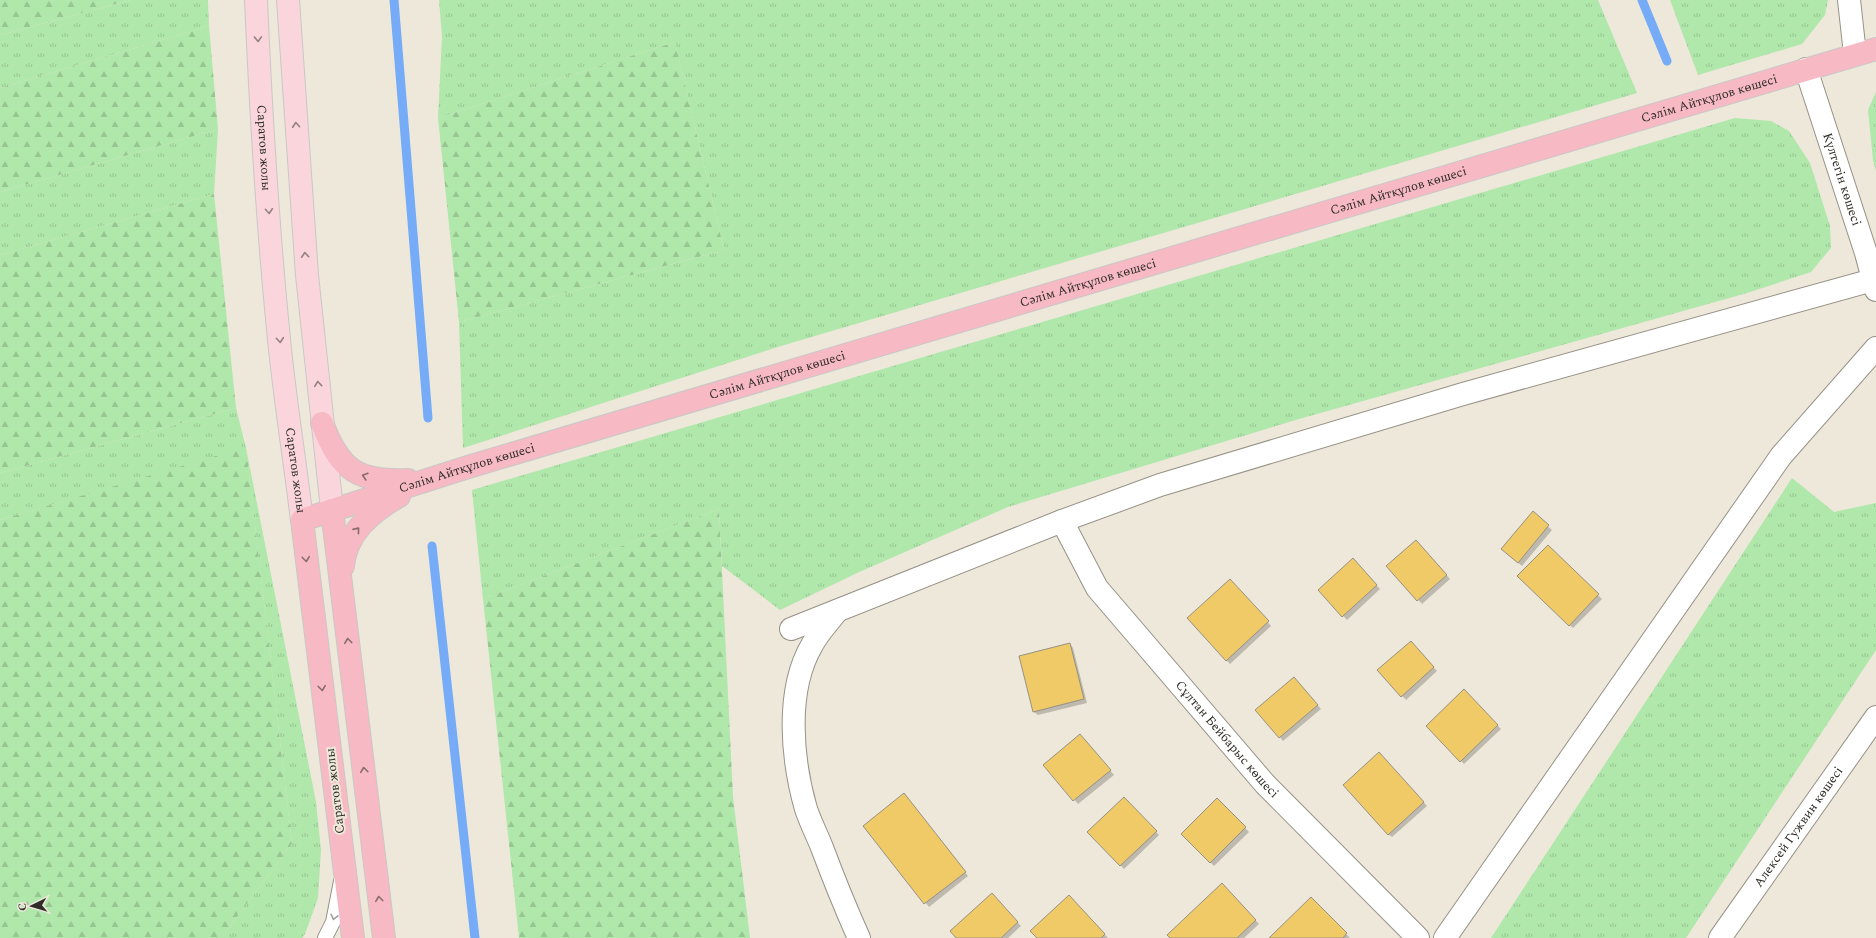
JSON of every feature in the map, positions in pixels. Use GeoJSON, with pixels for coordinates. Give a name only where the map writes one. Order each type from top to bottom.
{"type":"FeatureCollection","features":[{"type":"Feature","properties":{"kind":"highway","name":"Сәлім Айтқұлов көшесі"},"geometry":{"type":"LineString","coordinates":[[302,520],[432,479],[1855,54],[1876,49]]}},
{"type":"Feature","properties":{"kind":"highway"},"geometry":{"type":"LineString","coordinates":[[322,423],[333,449],[349,469],[359,474],[381,480],[432,479]]}},
{"type":"Feature","properties":{"kind":"highway"},"geometry":{"type":"LineString","coordinates":[[343,594],[346,549],[354,532],[376,512],[391,501],[432,479]]}},
{"type":"Feature","properties":{"kind":"highway"},"geometry":{"type":"LineString","coordinates":[[332,510],[384,938]]}},
{"type":"Feature","properties":{"kind":"highway","name":"Саратов жолы"},"geometry":{"type":"LineString","coordinates":[[302,520],[352,938]]}},
{"type":"Feature","properties":{"kind":"main road","name":"Саратов жолы"},"geometry":{"type":"LineString","coordinates":[[256,0],[273,269],[280,349],[302,520]]}},
{"type":"Feature","properties":{"kind":"main road"},"geometry":{"type":"LineString","coordinates":[[288,0],[306,275],[332,510]]}},
{"type":"Feature","properties":{"kind":"street"},"geometry":{"type":"LineString","coordinates":[[1849,0],[1855,54]]}},
{"type":"Feature","properties":{"kind":"street","name":"Күлтегін көшесі"},"geometry":{"type":"LineString","coordinates":[[1806,69],[1875,283]]}},
{"type":"Feature","properties":{"kind":"street"},"geometry":{"type":"LineString","coordinates":[[791,629],[1062,521],[1160,485],[1463,394],[1875,283]]}},
{"type":"Feature","properties":{"kind":"street"},"geometry":{"type":"LineString","coordinates":[[1445,938],[1781,456],[1876,348]]}},
{"type":"Feature","properties":{"kind":"street","name":"Сұлтан Бейбарыс көшесі"},"geometry":{"type":"LineString","coordinates":[[1062,521],[1097,588],[1265,784],[1418,938]]}},
{"type":"Feature","properties":{"kind":"street"},"geometry":{"type":"LineString","coordinates":[[837,611],[811,645],[800,675],[795,698],[794,723],[798,766],[806,809],[838,891],[859,938]]}},
{"type":"Feature","properties":{"kind":"street","name":"Алексей Гужвин көшесі"},"geometry":{"type":"LineString","coordinates":[[1720,938],[1876,716]]}},
{"type":"Feature","properties":{"kind":"lane"},"geometry":{"type":"LineString","coordinates":[[325,938],[333,922],[344,867]]}},
{"type":"Feature","properties":{"kind":"green space"},"geometry":{"type":"Polygon","coordinates":[[[0,0],[131,0],[0,35],[0,0]]]}},
{"type":"Feature","properties":{"kind":"green space"},"geometry":{"type":"Polygon","coordinates":[[[131,0],[208,0],[209,26],[0,88],[0,35],[131,0]]]}},
{"type":"Feature","properties":{"kind":"green space"},"geometry":{"type":"Polygon","coordinates":[[[439,0],[1598,0],[1637,93],[781,346],[463,448],[459,322],[724,250],[675,42],[438,118],[442,36],[439,0]]]}},
{"type":"Feature","properties":{"kind":"green space"},"geometry":{"type":"Polygon","coordinates":[[[1670,0],[1828,0],[1825,15],[1802,44],[1698,75],[1670,0]]]}},
{"type":"Feature","properties":{"kind":"green space"},"geometry":{"type":"Polygon","coordinates":[[[209,26],[218,129],[0,192],[0,88],[209,26]]]}},
{"type":"Feature","properties":{"kind":"green space"},"geometry":{"type":"Polygon","coordinates":[[[675,42],[724,250],[459,322],[438,118],[675,42]]]}},
{"type":"Feature","properties":{"kind":"green space"},"geometry":{"type":"Polygon","coordinates":[[[1876,92],[1876,171],[1873,160],[1868,110],[1876,92]]]}},
{"type":"Feature","properties":{"kind":"green space"},"geometry":{"type":"Polygon","coordinates":[[[1735,118],[1771,121],[1789,131],[1810,163],[1830,226],[1831,248],[1811,272],[1747,293],[1299,419],[1008,507],[857,573],[780,610],[722,566],[719,509],[483,599],[472,490],[1735,118]]]}},
{"type":"Feature","properties":{"kind":"green space"},"geometry":{"type":"Polygon","coordinates":[[[218,129],[214,194],[0,255],[0,192],[218,129]]]}},
{"type":"Feature","properties":{"kind":"green space"},"geometry":{"type":"Polygon","coordinates":[[[214,194],[236,408],[0,473],[0,255],[214,194]]]}},
{"type":"Feature","properties":{"kind":"green space"},"geometry":{"type":"Polygon","coordinates":[[[236,408],[246,448],[0,520],[0,473],[236,408]]]}},
{"type":"Feature","properties":{"kind":"green space"},"geometry":{"type":"Polygon","coordinates":[[[246,447],[292,844],[221,938],[0,938],[0,520],[246,447]]]}},
{"type":"Feature","properties":{"kind":"green space"},"geometry":{"type":"Polygon","coordinates":[[[246,448],[316,802],[321,850],[318,898],[305,934],[302,938],[221,938],[292,844],[246,448]]]}},
{"type":"Feature","properties":{"kind":"green space"},"geometry":{"type":"Polygon","coordinates":[[[1792,478],[1834,512],[1876,503],[1876,650],[1686,938],[1491,938],[1792,478]]]}},
{"type":"Feature","properties":{"kind":"green space"},"geometry":{"type":"Polygon","coordinates":[[[719,509],[733,797],[750,938],[519,938],[483,599],[719,509]]]}},
{"type":"Feature","properties":{"kind":"building"},"geometry":{"type":"Polygon","coordinates":[[[1533,511],[1549,525],[1518,563],[1501,549],[1533,511]]]}},
{"type":"Feature","properties":{"kind":"building"},"geometry":{"type":"Polygon","coordinates":[[[1416,540],[1447,575],[1417,601],[1386,566],[1416,540]]]}},
{"type":"Feature","properties":{"kind":"building"},"geometry":{"type":"Polygon","coordinates":[[[1548,545],[1599,594],[1569,626],[1517,576],[1548,545]]]}},
{"type":"Feature","properties":{"kind":"building"},"geometry":{"type":"Polygon","coordinates":[[[1353,558],[1377,585],[1342,617],[1318,590],[1353,558]]]}},
{"type":"Feature","properties":{"kind":"building"},"geometry":{"type":"Polygon","coordinates":[[[1230,579],[1269,621],[1226,661],[1187,618],[1230,579]]]}},
{"type":"Feature","properties":{"kind":"building"},"geometry":{"type":"Polygon","coordinates":[[[1411,641],[1434,667],[1401,697],[1377,670],[1411,641]]]}},
{"type":"Feature","properties":{"kind":"building"},"geometry":{"type":"Polygon","coordinates":[[[1070,643],[1084,699],[1033,712],[1019,656],[1070,643]]]}},
{"type":"Feature","properties":{"kind":"building"},"geometry":{"type":"Polygon","coordinates":[[[1294,677],[1318,705],[1279,738],[1255,710],[1294,677]]]}},
{"type":"Feature","properties":{"kind":"building"},"geometry":{"type":"Polygon","coordinates":[[[1464,689],[1498,725],[1460,762],[1426,726],[1464,689]]]}},
{"type":"Feature","properties":{"kind":"building"},"geometry":{"type":"Polygon","coordinates":[[[1080,734],[1111,770],[1073,801],[1043,765],[1080,734]]]}},
{"type":"Feature","properties":{"kind":"building"},"geometry":{"type":"Polygon","coordinates":[[[1379,752],[1424,802],[1388,835],[1343,785],[1379,752]]]}},
{"type":"Feature","properties":{"kind":"building"},"geometry":{"type":"Polygon","coordinates":[[[904,793],[966,872],[924,904],[863,826],[904,793]]]}},
{"type":"Feature","properties":{"kind":"building"},"geometry":{"type":"Polygon","coordinates":[[[1124,797],[1157,831],[1120,866],[1087,832],[1124,797]]]}},
{"type":"Feature","properties":{"kind":"building"},"geometry":{"type":"Polygon","coordinates":[[[1217,798],[1246,827],[1210,863],[1181,834],[1217,798]]]}},
{"type":"Feature","properties":{"kind":"building"},"geometry":{"type":"Polygon","coordinates":[[[1222,883],[1256,920],[1237,938],[1170,938],[1167,935],[1222,883]]]}},
{"type":"Feature","properties":{"kind":"building"},"geometry":{"type":"Polygon","coordinates":[[[992,893],[1018,922],[1001,938],[956,938],[950,931],[992,893]]]}},
{"type":"Feature","properties":{"kind":"building"},"geometry":{"type":"Polygon","coordinates":[[[1069,895],[1105,934],[1101,938],[1037,938],[1030,931],[1069,895]]]}},
{"type":"Feature","properties":{"kind":"building"},"geometry":{"type":"Polygon","coordinates":[[[1311,897],[1347,933],[1343,938],[1269,938],[1311,897]]]}},
{"type":"Feature","properties":{"kind":"waterway"},"geometry":{"type":"LineString","coordinates":[[394,0],[428,418]]}},
{"type":"Feature","properties":{"kind":"waterway"},"geometry":{"type":"LineString","coordinates":[[1642,0],[1667,61]]}},
{"type":"Feature","properties":{"kind":"waterway"},"geometry":{"type":"LineString","coordinates":[[432,546],[475,938]]}}]}
